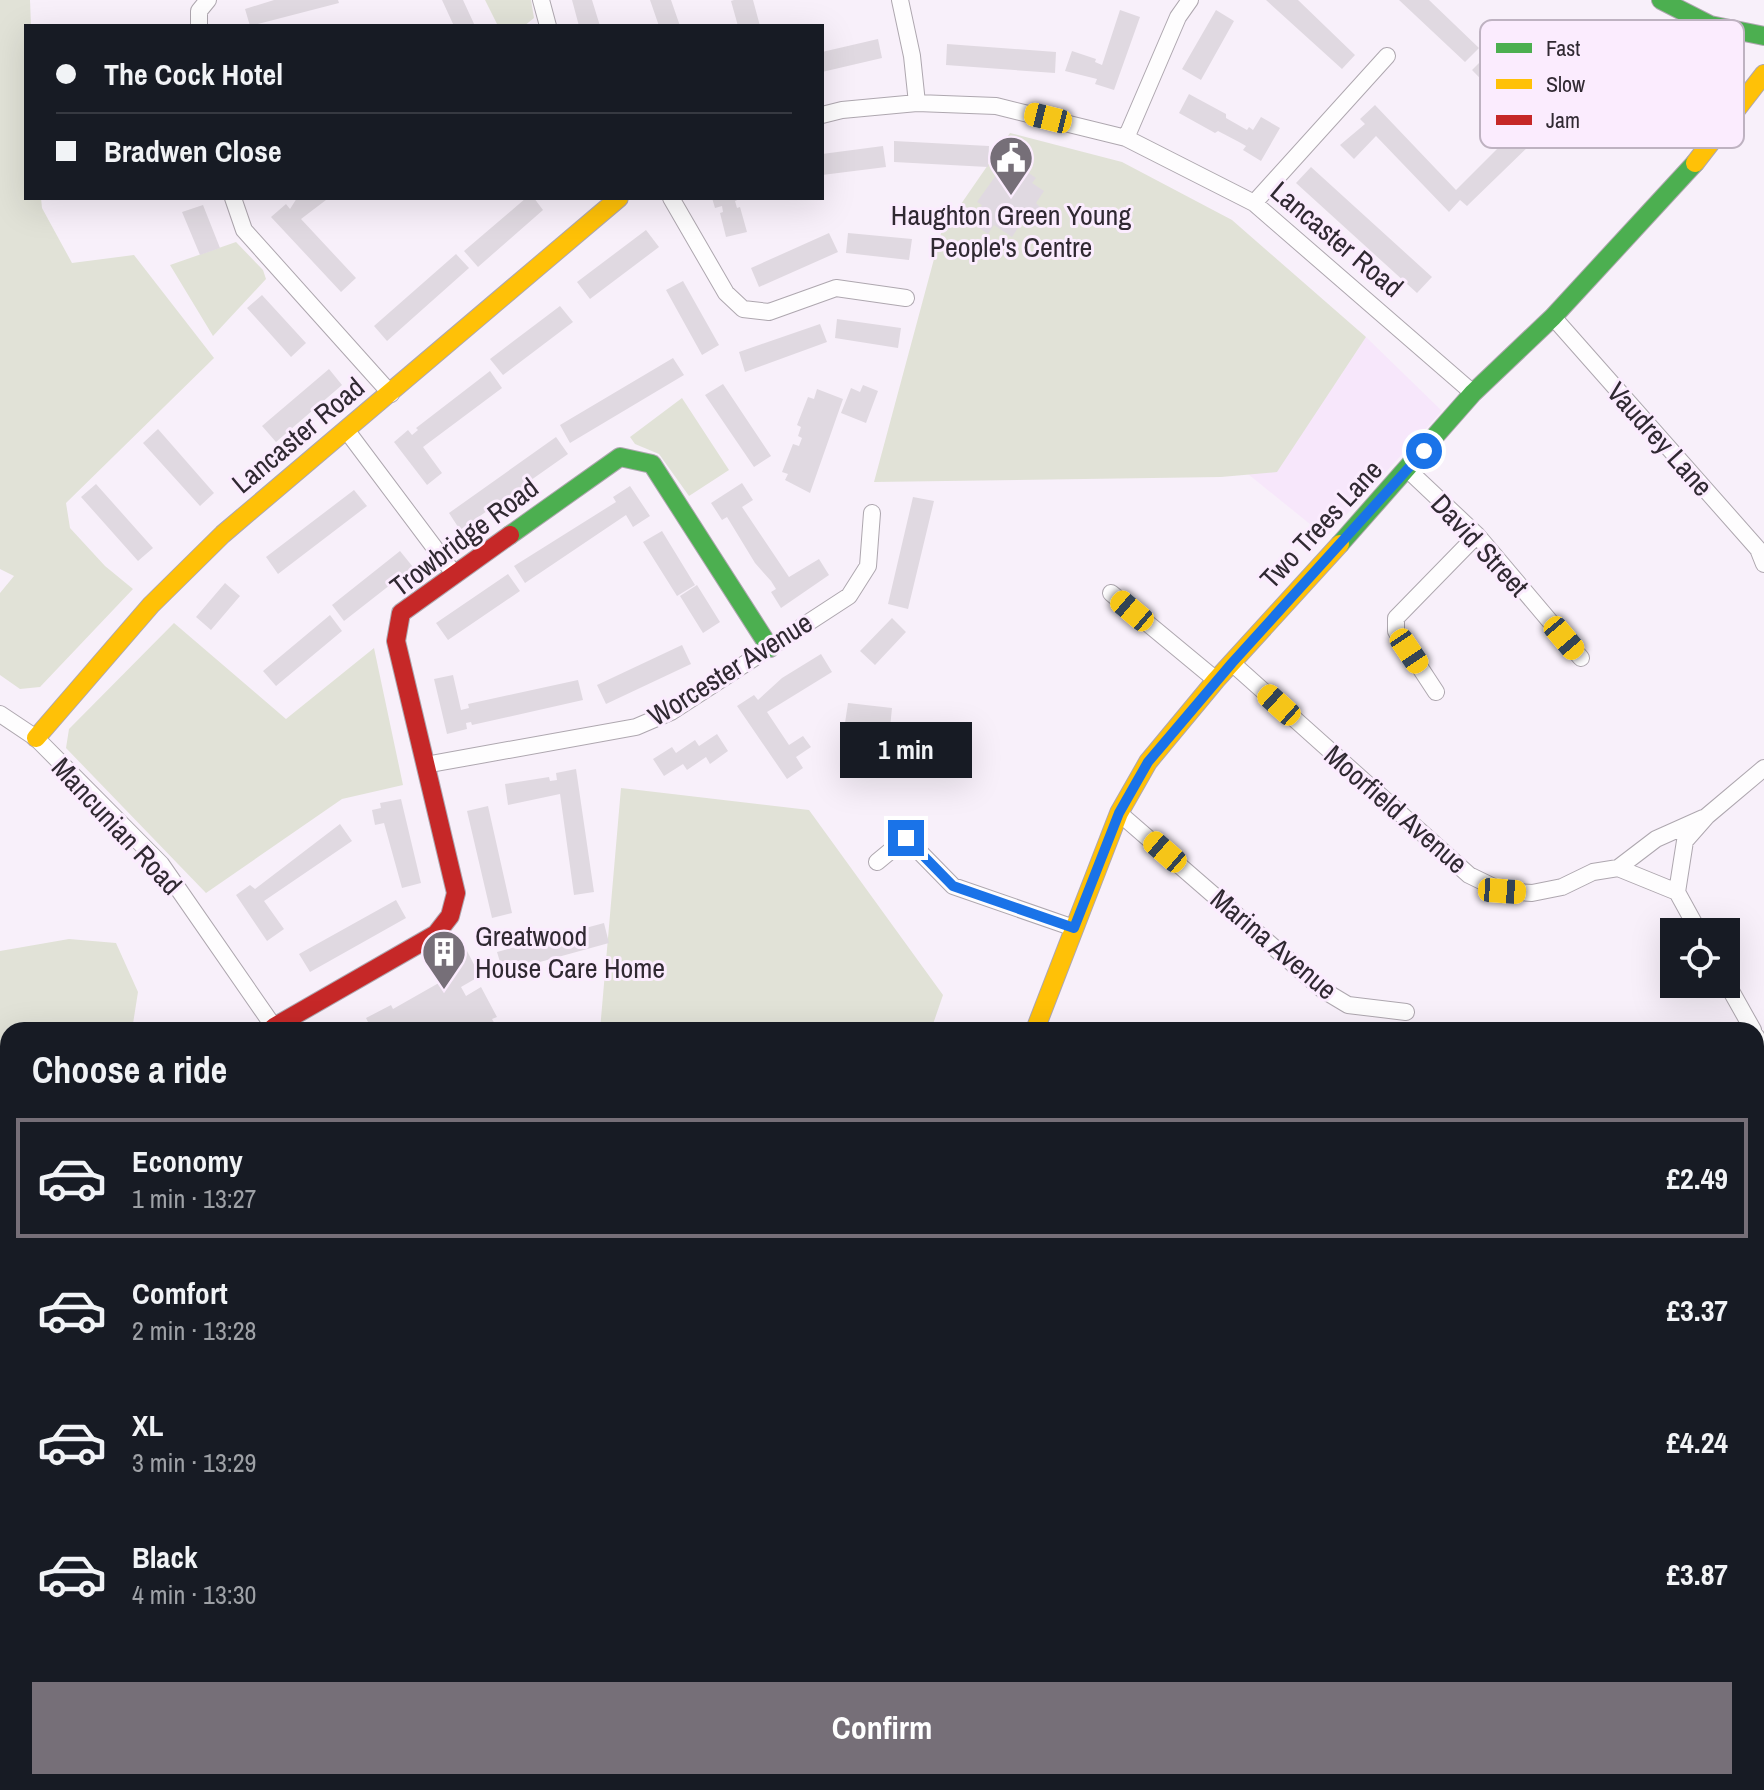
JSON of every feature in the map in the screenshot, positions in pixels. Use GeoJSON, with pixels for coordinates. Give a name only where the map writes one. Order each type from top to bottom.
{"type":"FeatureCollection","features":[{"type":"Feature","properties":{"kind":"main road"},"geometry":{"type":"LineString","coordinates":[[1670,2],[1701,20]]}},
{"type":"Feature","properties":{"kind":"main road"},"geometry":{"type":"LineString","coordinates":[[1744,32],[1764,36]]}},
{"type":"Feature","properties":{"kind":"main road","name":"Two Trees Lane"},"geometry":{"type":"LineString","coordinates":[[1744,101],[1764,74]]}},
{"type":"Feature","properties":{"kind":"main road","name":"Two Trees Lane"},"geometry":{"type":"LineString","coordinates":[[1038,1022],[1119,813],[1148,762],[1216,680],[1408,470],[1473,393],[1553,317],[1706,148]]}},
{"type":"Feature","properties":{"kind":"main road","name":"Lancaster Road"},"geometry":{"type":"LineString","coordinates":[[36,738],[151,605],[223,534],[617,200]]}},
{"type":"Feature","properties":{"kind":"main road","name":"Trowbridge Road"},"geometry":{"type":"LineString","coordinates":[[287,1022],[444,927],[453,910],[456,893],[396,641],[401,613],[620,457],[652,464],[770,648]]}},
{"type":"Feature","properties":{"kind":"street"},"geometry":{"type":"LineString","coordinates":[[199,24],[199,11],[208,0]]}},
{"type":"Feature","properties":{"kind":"street"},"geometry":{"type":"LineString","coordinates":[[541,0],[547,24]]}},
{"type":"Feature","properties":{"kind":"street"},"geometry":{"type":"LineString","coordinates":[[900,0],[912,56],[917,103]]}},
{"type":"Feature","properties":{"kind":"street"},"geometry":{"type":"LineString","coordinates":[[1126,138],[1178,17],[1190,0]]}},
{"type":"Feature","properties":{"kind":"street"},"geometry":{"type":"LineString","coordinates":[[1254,203],[1387,56]]}},
{"type":"Feature","properties":{"kind":"street","name":"Lancaster Road"},"geometry":{"type":"LineString","coordinates":[[824,114],[917,103],[996,106],[1126,138],[1254,203],[1473,393]]}},
{"type":"Feature","properties":{"kind":"street"},"geometry":{"type":"LineString","coordinates":[[234,200],[244,230],[391,394]]}},
{"type":"Feature","properties":{"kind":"street"},"geometry":{"type":"LineString","coordinates":[[672,200],[726,293],[743,309],[769,312],[836,288],[906,298]]}},
{"type":"Feature","properties":{"kind":"street","name":"Vaudrey Lane"},"geometry":{"type":"LineString","coordinates":[[1553,317],[1758,549],[1764,564]]}},
{"type":"Feature","properties":{"kind":"street"},"geometry":{"type":"LineString","coordinates":[[347,431],[455,575]]}},
{"type":"Feature","properties":{"kind":"street","name":"David Street"},"geometry":{"type":"LineString","coordinates":[[1408,470],[1477,535],[1581,658]]}},
{"type":"Feature","properties":{"kind":"street","name":"Worcester Avenue"},"geometry":{"type":"LineString","coordinates":[[425,765],[636,727],[671,712],[849,596],[868,566],[872,513]]}},
{"type":"Feature","properties":{"kind":"street"},"geometry":{"type":"LineString","coordinates":[[1436,692],[1396,631],[1396,618],[1477,535]]}},
{"type":"Feature","properties":{"kind":"street"},"geometry":{"type":"LineString","coordinates":[[1111,593],[1216,680]]}},
{"type":"Feature","properties":{"kind":"street","name":"Moorfield Avenue"},"geometry":{"type":"LineString","coordinates":[[1232,663],[1469,875],[1502,891],[1532,893],[1562,887],[1593,872],[1618,868]]}},
{"type":"Feature","properties":{"kind":"street","name":"Mancunian Road"},"geometry":{"type":"LineString","coordinates":[[0,714],[36,738],[161,864],[270,1022]]}},
{"type":"Feature","properties":{"kind":"street"},"geometry":{"type":"LineString","coordinates":[[1691,918],[1677,892],[1685,841],[1707,816],[1764,768]]}},
{"type":"Feature","properties":{"kind":"street","name":"Marina Avenue"},"geometry":{"type":"LineString","coordinates":[[1119,813],[1323,990],[1348,1005],[1406,1012]]}},
{"type":"Feature","properties":{"kind":"street"},"geometry":{"type":"LineString","coordinates":[[1618,868],[1656,839],[1707,816]]}},
{"type":"Feature","properties":{"kind":"street"},"geometry":{"type":"LineString","coordinates":[[877,862],[906,838],[953,886],[1074,928]]}},
{"type":"Feature","properties":{"kind":"street"},"geometry":{"type":"LineString","coordinates":[[1618,868],[1677,892]]}},
{"type":"Feature","properties":{"kind":"street"},"geometry":{"type":"LineString","coordinates":[[1734,998],[1746,1022]]}},
{"type":"Feature","properties":{"kind":"shaded area"},"geometry":{"type":"Polygon","coordinates":[[[0,0],[30,0],[31,24],[24,24],[24,200],[41,200],[42,208],[72,263],[134,255],[214,358],[66,503],[70,528],[105,566],[133,589],[40,687],[20,689],[0,675],[0,593],[14,576],[0,569],[0,0]]]}},
{"type":"Feature","properties":{"kind":"shaded area"},"geometry":{"type":"Polygon","coordinates":[[[485,0],[531,0],[534,18],[526,24],[497,24],[485,0]]]}},
{"type":"Feature","properties":{"kind":"shaded area"},"geometry":{"type":"Polygon","coordinates":[[[1010,133],[1122,162],[1232,220],[1366,337],[1277,472],[1221,477],[874,482],[941,233],[1010,133]]]}},
{"type":"Feature","properties":{"kind":"shaded area"},"geometry":{"type":"Polygon","coordinates":[[[236,242],[263,270],[266,279],[213,336],[170,265],[236,242]]]}},
{"type":"Feature","properties":{"kind":"shaded area"},"geometry":{"type":"Polygon","coordinates":[[[1366,337],[1442,411],[1326,537],[1248,474],[1277,471],[1366,337]]]}},
{"type":"Feature","properties":{"kind":"shaded area"},"geometry":{"type":"Polygon","coordinates":[[[682,398],[729,470],[689,496],[659,454],[635,444],[630,437],[682,398]]]}},
{"type":"Feature","properties":{"kind":"shaded area"},"geometry":{"type":"Polygon","coordinates":[[[174,623],[286,719],[374,648],[403,785],[342,799],[206,893],[66,748],[69,729],[174,623]]]}},
{"type":"Feature","properties":{"kind":"shaded area"},"geometry":{"type":"Polygon","coordinates":[[[621,788],[809,810],[943,995],[934,1022],[601,1022],[621,788]]]}},
{"type":"Feature","properties":{"kind":"shaded area"},"geometry":{"type":"Polygon","coordinates":[[[69,939],[116,943],[138,992],[133,1022],[0,1022],[0,951],[69,939]]]}},
{"type":"Feature","properties":{"kind":"building"},"geometry":{"type":"Polygon","coordinates":[[[274,0],[338,0],[339,3],[258,24],[249,24],[245,9],[274,0]]]}},
{"type":"Feature","properties":{"kind":"building"},"geometry":{"type":"Polygon","coordinates":[[[442,0],[463,0],[474,24],[453,24],[442,0]]]}},
{"type":"Feature","properties":{"kind":"building"},"geometry":{"type":"Polygon","coordinates":[[[572,0],[592,0],[599,24],[578,24],[572,0]]]}},
{"type":"Feature","properties":{"kind":"building"},"geometry":{"type":"Polygon","coordinates":[[[650,0],[671,0],[679,24],[658,24],[650,0]]]}},
{"type":"Feature","properties":{"kind":"building"},"geometry":{"type":"Polygon","coordinates":[[[753,0],[759,24],[737,24],[731,1],[753,0]]]}},
{"type":"Feature","properties":{"kind":"building"},"geometry":{"type":"Polygon","coordinates":[[[1266,0],[1298,0],[1355,55],[1342,69],[1266,0]]]}},
{"type":"Feature","properties":{"kind":"building"},"geometry":{"type":"Polygon","coordinates":[[[1399,0],[1429,0],[1479,48],[1465,62],[1399,0]]]}},
{"type":"Feature","properties":{"kind":"building"},"geometry":{"type":"Polygon","coordinates":[[[1120,10],[1140,17],[1114,90],[1095,84],[1097,79],[1065,71],[1072,51],[1096,59],[1095,62],[1102,65],[1120,10]]]}},
{"type":"Feature","properties":{"kind":"building"},"geometry":{"type":"Polygon","coordinates":[[[1216,10],[1234,21],[1201,80],[1182,69],[1216,10]]]}},
{"type":"Feature","properties":{"kind":"building"},"geometry":{"type":"Polygon","coordinates":[[[878,39],[882,58],[824,72],[824,52],[878,39]]]}},
{"type":"Feature","properties":{"kind":"building"},"geometry":{"type":"Polygon","coordinates":[[[947,44],[1056,52],[1055,73],[946,65],[947,44]]]}},
{"type":"Feature","properties":{"kind":"building"},"geometry":{"type":"Polygon","coordinates":[[[1480,62],[1480,78],[1472,70],[1480,62]]]}},
{"type":"Feature","properties":{"kind":"building"},"geometry":{"type":"Polygon","coordinates":[[[1189,94],[1226,114],[1226,118],[1247,130],[1249,127],[1253,130],[1261,117],[1280,128],[1261,161],[1243,150],[1246,146],[1179,113],[1189,94]]]}},
{"type":"Feature","properties":{"kind":"building"},"geometry":{"type":"Polygon","coordinates":[[[1375,105],[1456,190],[1498,148],[1527,148],[1467,206],[1460,200],[1449,212],[1376,136],[1354,159],[1340,145],[1365,124],[1360,119],[1375,105]]]}},
{"type":"Feature","properties":{"kind":"building"},"geometry":{"type":"Polygon","coordinates":[[[894,141],[989,146],[988,167],[894,162],[894,141]]]}},
{"type":"Feature","properties":{"kind":"building"},"geometry":{"type":"Polygon","coordinates":[[[883,146],[886,167],[824,175],[824,154],[883,146]]]}},
{"type":"Feature","properties":{"kind":"building","name":"Haughton Green Young People's Centre"},"geometry":{"type":"Polygon","coordinates":[[[1014,163],[1036,178],[1032,183],[1044,191],[1036,203],[1040,207],[1032,218],[1027,214],[1012,237],[994,225],[988,234],[971,222],[982,205],[977,202],[999,171],[1006,175],[1014,163]]]}},
{"type":"Feature","properties":{"kind":"building"},"geometry":{"type":"Polygon","coordinates":[[[1311,167],[1432,277],[1417,293],[1296,183],[1311,167]]]}},
{"type":"Feature","properties":{"kind":"building"},"geometry":{"type":"Polygon","coordinates":[[[296,200],[326,200],[301,219],[356,278],[341,292],[271,217],[286,204],[290,209],[296,200]]]}},
{"type":"Feature","properties":{"kind":"building"},"geometry":{"type":"Polygon","coordinates":[[[524,200],[536,200],[543,210],[478,267],[464,251],[524,200]]]}},
{"type":"Feature","properties":{"kind":"building"},"geometry":{"type":"Polygon","coordinates":[[[713,200],[737,200],[737,208],[740,207],[747,232],[726,237],[720,213],[723,212],[722,206],[715,208],[713,200]]]}},
{"type":"Feature","properties":{"kind":"building"},"geometry":{"type":"Polygon","coordinates":[[[203,205],[220,248],[200,255],[182,212],[203,205]]]}},
{"type":"Feature","properties":{"kind":"building"},"geometry":{"type":"Polygon","coordinates":[[[646,230],[659,247],[590,299],[577,282],[646,230]]]}},
{"type":"Feature","properties":{"kind":"building"},"geometry":{"type":"Polygon","coordinates":[[[829,233],[838,252],[759,287],[751,268],[829,233]]]}},
{"type":"Feature","properties":{"kind":"building"},"geometry":{"type":"Polygon","coordinates":[[[848,233],[912,239],[909,260],[846,253],[848,233]]]}},
{"type":"Feature","properties":{"kind":"building"},"geometry":{"type":"Polygon","coordinates":[[[456,254],[469,268],[387,341],[374,326],[456,254]]]}},
{"type":"Feature","properties":{"kind":"building"},"geometry":{"type":"Polygon","coordinates":[[[683,281],[719,345],[702,355],[666,290],[683,281]]]}},
{"type":"Feature","properties":{"kind":"building"},"geometry":{"type":"Polygon","coordinates":[[[262,295],[306,343],[291,357],[247,308],[262,295]]]}},
{"type":"Feature","properties":{"kind":"building"},"geometry":{"type":"Polygon","coordinates":[[[560,306],[573,322],[503,375],[490,359],[560,306]]]}},
{"type":"Feature","properties":{"kind":"building"},"geometry":{"type":"Polygon","coordinates":[[[837,319],[901,328],[898,348],[835,338],[837,319]]]}},
{"type":"Feature","properties":{"kind":"building"},"geometry":{"type":"Polygon","coordinates":[[[820,324],[827,342],[745,372],[739,352],[820,324]]]}},
{"type":"Feature","properties":{"kind":"building"},"geometry":{"type":"Polygon","coordinates":[[[673,358],[684,375],[570,443],[560,425],[673,358]]]}},
{"type":"Feature","properties":{"kind":"building"},"geometry":{"type":"Polygon","coordinates":[[[329,369],[342,385],[276,442],[262,426],[329,369]]]}},
{"type":"Feature","properties":{"kind":"building"},"geometry":{"type":"Polygon","coordinates":[[[490,371],[502,388],[423,447],[442,473],[427,485],[394,442],[408,430],[412,435],[418,430],[416,428],[490,371]]]}},
{"type":"Feature","properties":{"kind":"building"},"geometry":{"type":"Polygon","coordinates":[[[723,384],[771,456],[754,467],[705,395],[723,384]]]}},
{"type":"Feature","properties":{"kind":"building"},"geometry":{"type":"Polygon","coordinates":[[[863,385],[878,391],[866,423],[841,413],[851,388],[860,392],[863,385]]]}},
{"type":"Feature","properties":{"kind":"building"},"geometry":{"type":"Polygon","coordinates":[[[817,389],[843,399],[810,493],[785,480],[788,474],[782,472],[793,444],[799,446],[801,427],[797,425],[808,397],[814,399],[817,389]]]}},
{"type":"Feature","properties":{"kind":"building"},"geometry":{"type":"Polygon","coordinates":[[[158,429],[214,493],[200,506],[143,443],[158,429]]]}},
{"type":"Feature","properties":{"kind":"building"},"geometry":{"type":"Polygon","coordinates":[[[556,437],[568,454],[460,530],[449,513],[556,437]]]}},
{"type":"Feature","properties":{"kind":"building"},"geometry":{"type":"Polygon","coordinates":[[[742,483],[753,500],[742,507],[789,577],[819,559],[829,575],[781,608],[771,592],[776,589],[771,581],[755,563],[727,517],[722,520],[711,503],[742,483]]]}},
{"type":"Feature","properties":{"kind":"building"},"geometry":{"type":"Polygon","coordinates":[[[96,484],[153,548],[138,561],[81,497],[96,484]]]}},
{"type":"Feature","properties":{"kind":"building"},"geometry":{"type":"Polygon","coordinates":[[[630,486],[650,516],[633,527],[626,515],[525,583],[514,566],[616,502],[613,497],[630,486]]]}},
{"type":"Feature","properties":{"kind":"building"},"geometry":{"type":"Polygon","coordinates":[[[354,490],[367,506],[278,574],[266,557],[354,490]]]}},
{"type":"Feature","properties":{"kind":"building"},"geometry":{"type":"Polygon","coordinates":[[[913,497],[934,501],[908,609],[888,604],[913,497]]]}},
{"type":"Feature","properties":{"kind":"building"},"geometry":{"type":"Polygon","coordinates":[[[662,531],[695,585],[677,596],[643,542],[662,531]]]}},
{"type":"Feature","properties":{"kind":"building"},"geometry":{"type":"Polygon","coordinates":[[[400,551],[413,567],[344,621],[332,605],[400,551]]]}},
{"type":"Feature","properties":{"kind":"building"},"geometry":{"type":"Polygon","coordinates":[[[508,574],[520,591],[448,640],[436,623],[508,574]]]}},
{"type":"Feature","properties":{"kind":"building"},"geometry":{"type":"Polygon","coordinates":[[[225,583],[240,596],[211,630],[196,617],[225,583]]]}},
{"type":"Feature","properties":{"kind":"building"},"geometry":{"type":"Polygon","coordinates":[[[697,585],[720,622],[703,633],[680,596],[697,585]]]}},
{"type":"Feature","properties":{"kind":"building"},"geometry":{"type":"Polygon","coordinates":[[[330,615],[342,631],[276,686],[263,671],[330,615]]]}},
{"type":"Feature","properties":{"kind":"building"},"geometry":{"type":"Polygon","coordinates":[[[892,618],[906,632],[875,665],[860,651],[892,618]]]}},
{"type":"Feature","properties":{"kind":"building"},"geometry":{"type":"Polygon","coordinates":[[[682,645],[691,664],[606,704],[597,685],[682,645]]]}},
{"type":"Feature","properties":{"kind":"building"},"geometry":{"type":"Polygon","coordinates":[[[821,654],[832,672],[767,712],[789,745],[803,736],[811,747],[796,757],[803,768],[787,779],[737,706],[754,695],[758,700],[782,678],[821,654]]]}},
{"type":"Feature","properties":{"kind":"building"},"geometry":{"type":"Polygon","coordinates":[[[453,675],[461,710],[469,708],[468,704],[578,680],[583,700],[472,725],[471,722],[466,723],[467,729],[447,734],[434,679],[453,675]]]}},
{"type":"Feature","properties":{"kind":"building"},"geometry":{"type":"Polygon","coordinates":[[[848,703],[892,708],[890,728],[845,723],[848,703]]]}},
{"type":"Feature","properties":{"kind":"building"},"geometry":{"type":"Polygon","coordinates":[[[717,734],[728,751],[710,764],[706,757],[687,770],[683,764],[664,776],[653,759],[672,747],[676,753],[695,740],[699,746],[717,734]]]}},
{"type":"Feature","properties":{"kind":"building"},"geometry":{"type":"Polygon","coordinates":[[[576,769],[594,892],[574,895],[560,794],[508,805],[505,784],[549,777],[550,781],[557,780],[556,773],[576,769]]]}},
{"type":"Feature","properties":{"kind":"building"},"geometry":{"type":"Polygon","coordinates":[[[401,799],[421,883],[402,888],[384,823],[375,825],[372,810],[381,808],[380,803],[401,799]]]}},
{"type":"Feature","properties":{"kind":"building"},"geometry":{"type":"Polygon","coordinates":[[[488,806],[512,913],[492,918],[467,811],[488,806]]]}},
{"type":"Feature","properties":{"kind":"building"},"geometry":{"type":"Polygon","coordinates":[[[340,824],[352,841],[264,901],[284,929],[267,941],[236,895],[250,885],[255,889],[340,824]]]}},
{"type":"Feature","properties":{"kind":"building"},"geometry":{"type":"Polygon","coordinates":[[[396,900],[406,918],[310,972],[299,954],[396,900]]]}},
{"type":"Feature","properties":{"kind":"building"},"geometry":{"type":"Polygon","coordinates":[[[604,923],[609,943],[503,972],[497,952],[604,923]]]}},
{"type":"Feature","properties":{"kind":"building","name":"Greatwood House Care Home"},"geometry":{"type":"Polygon","coordinates":[[[467,951],[480,976],[461,987],[466,996],[481,987],[497,1017],[492,1019],[494,1022],[368,1022],[366,1018],[391,1005],[393,1009],[444,980],[437,968],[467,951]]]}},
{"type":"Feature","properties":{"kind":"traffic: fast"},"geometry":{"type":"LineString","coordinates":[[1661,0],[1700,20]]}},
{"type":"Feature","properties":{"kind":"traffic: fast"},"geometry":{"type":"LineString","coordinates":[[1744,32],[1764,36]]}},
{"type":"Feature","properties":{"kind":"traffic: fast"},"geometry":{"type":"LineString","coordinates":[[1340,544],[1473,393],[1553,317],[1695,163]]}},
{"type":"Feature","properties":{"kind":"traffic: fast"},"geometry":{"type":"LineString","coordinates":[[510,535],[620,457],[652,464],[770,648]]}},
{"type":"Feature","properties":{"kind":"traffic: slow"},"geometry":{"type":"LineString","coordinates":[[1744,100],[1764,74]]}},
{"type":"Feature","properties":{"kind":"traffic: slow"},"geometry":{"type":"LineString","coordinates":[[1695,163],[1707,148]]}},
{"type":"Feature","properties":{"kind":"traffic: slow"},"geometry":{"type":"LineString","coordinates":[[36,738],[151,605],[223,534],[617,200]]}},
{"type":"Feature","properties":{"kind":"traffic: slow"},"geometry":{"type":"LineString","coordinates":[[1038,1022],[1119,813],[1148,762],[1216,680],[1340,544]]}},
{"type":"Feature","properties":{"kind":"traffic: jam"},"geometry":{"type":"LineString","coordinates":[[283,1022],[436,934],[450,916],[456,893],[396,641],[401,613],[510,535]]}},
{"type":"Feature","properties":{"kind":"place","name":"Haughton Green Young People's Centre"},"geometry":{"type":"Point","coordinates":[1011,197]}},
{"type":"Feature","properties":{"kind":"place","name":"Greatwood House Care Home"},"geometry":{"type":"Point","coordinates":[444,991]}},
{"type":"Feature","properties":{"kind":"route"},"geometry":{"type":"LineString","coordinates":[[906,838],[953,886],[1074,928],[1119,813],[1148,762],[1216,680],[1424,451]]}}]}
